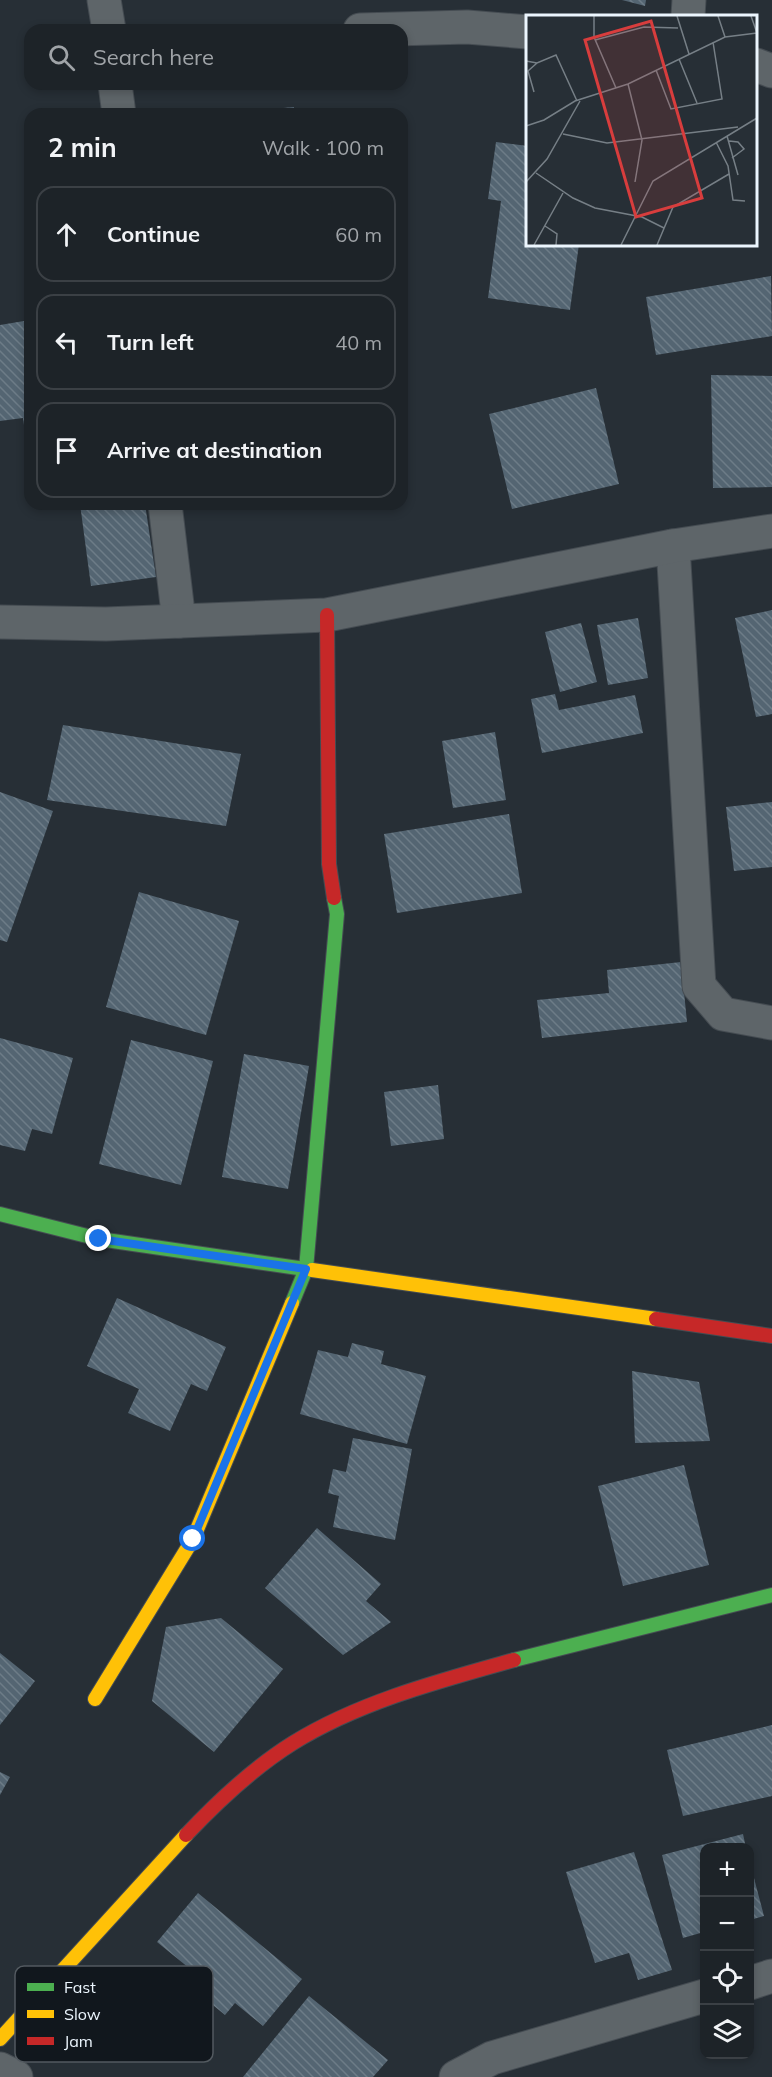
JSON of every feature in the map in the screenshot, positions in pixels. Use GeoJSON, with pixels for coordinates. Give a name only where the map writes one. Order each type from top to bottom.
{"type":"FeatureCollection","features":[{"type":"Feature","properties":{"kind":"street"},"geometry":{"type":"LineString","coordinates":[[104,0],[108,24]]}},
{"type":"Feature","properties":{"kind":"street"},"geometry":{"type":"LineString","coordinates":[[688,15],[689,0]]}},
{"type":"Feature","properties":{"kind":"street"},"geometry":{"type":"LineString","coordinates":[[401,24],[470,14],[526,31]]}},
{"type":"Feature","properties":{"kind":"street"},"geometry":{"type":"LineString","coordinates":[[757,65],[772,71]]}},
{"type":"Feature","properties":{"kind":"street"},"geometry":{"type":"LineString","coordinates":[[116,90],[118,108]]}},
{"type":"Feature","properties":{"kind":"street"},"geometry":{"type":"LineString","coordinates":[[166,510],[179,621]]}},
{"type":"Feature","properties":{"kind":"street"},"geometry":{"type":"LineString","coordinates":[[0,622],[106,624],[327,615],[673,546],[772,531]]}},
{"type":"Feature","properties":{"kind":"street"},"geometry":{"type":"LineString","coordinates":[[673,546],[699,986],[723,1014],[772,1023]]}},
{"type":"Feature","properties":{"kind":"street"},"geometry":{"type":"LineString","coordinates":[[95,1700],[193,1539],[306,1269],[337,914],[329,864],[327,615]]}},
{"type":"Feature","properties":{"kind":"street"},"geometry":{"type":"LineString","coordinates":[[0,1214],[99,1239],[772,1336]]}},
{"type":"Feature","properties":{"kind":"street"},"geometry":{"type":"LineString","coordinates":[[67,1966],[219,1799],[292,1743],[364,1708],[441,1680],[594,1638],[772,1595]]}},
{"type":"Feature","properties":{"kind":"street"},"geometry":{"type":"LineString","coordinates":[[754,1982],[772,1976]]}},
{"type":"Feature","properties":{"kind":"street"},"geometry":{"type":"LineString","coordinates":[[456,2077],[492,2058],[700,1997]]}},
{"type":"Feature","properties":{"kind":"street"},"geometry":{"type":"LineString","coordinates":[[0,2039],[15,2023]]}},
{"type":"Feature","properties":{"kind":"street"},"geometry":{"type":"LineString","coordinates":[[0,2069],[16,2077]]}},
{"type":"Feature","properties":{"kind":"building"},"geometry":{"type":"Polygon","coordinates":[[[622,0],[646,0],[645,6],[622,0]]]}},
{"type":"Feature","properties":{"kind":"building"},"geometry":{"type":"Polygon","coordinates":[[[496,142],[526,146],[526,246],[579,246],[570,310],[488,298],[501,201],[488,199],[496,142]]]}},
{"type":"Feature","properties":{"kind":"building"},"geometry":{"type":"Polygon","coordinates":[[[771,276],[772,336],[656,355],[646,297],[771,276]]]}},
{"type":"Feature","properties":{"kind":"building"},"geometry":{"type":"Polygon","coordinates":[[[24,321],[24,425],[23,418],[0,421],[0,325],[24,321]]]}},
{"type":"Feature","properties":{"kind":"building"},"geometry":{"type":"Polygon","coordinates":[[[711,375],[772,376],[772,487],[713,488],[711,375]]]}},
{"type":"Feature","properties":{"kind":"building"},"geometry":{"type":"Polygon","coordinates":[[[596,388],[619,484],[512,509],[489,414],[596,388]]]}},
{"type":"Feature","properties":{"kind":"building"},"geometry":{"type":"Polygon","coordinates":[[[81,510],[146,510],[156,577],[91,586],[81,510]]]}},
{"type":"Feature","properties":{"kind":"building"},"geometry":{"type":"Polygon","coordinates":[[[772,610],[772,714],[756,717],[735,618],[772,610]]]}},
{"type":"Feature","properties":{"kind":"building"},"geometry":{"type":"Polygon","coordinates":[[[638,618],[648,678],[608,685],[597,625],[638,618]]]}},
{"type":"Feature","properties":{"kind":"building"},"geometry":{"type":"Polygon","coordinates":[[[581,623],[597,682],[560,692],[545,632],[581,623]]]}},
{"type":"Feature","properties":{"kind":"building"},"geometry":{"type":"Polygon","coordinates":[[[555,694],[559,710],[635,695],[643,733],[542,753],[531,699],[555,694]]]}},
{"type":"Feature","properties":{"kind":"building"},"geometry":{"type":"Polygon","coordinates":[[[63,725],[241,754],[226,826],[47,800],[63,725]]]}},
{"type":"Feature","properties":{"kind":"building"},"geometry":{"type":"Polygon","coordinates":[[[495,732],[506,800],[453,808],[442,741],[495,732]]]}},
{"type":"Feature","properties":{"kind":"building"},"geometry":{"type":"Polygon","coordinates":[[[0,792],[53,811],[7,942],[0,940],[0,792]]]}},
{"type":"Feature","properties":{"kind":"building"},"geometry":{"type":"Polygon","coordinates":[[[772,802],[772,867],[734,871],[726,807],[772,802]]]}},
{"type":"Feature","properties":{"kind":"building"},"geometry":{"type":"Polygon","coordinates":[[[509,814],[522,893],[397,913],[384,834],[509,814]]]}},
{"type":"Feature","properties":{"kind":"building"},"geometry":{"type":"Polygon","coordinates":[[[139,892],[239,921],[206,1035],[106,1007],[139,892]]]}},
{"type":"Feature","properties":{"kind":"building"},"geometry":{"type":"Polygon","coordinates":[[[681,962],[687,1022],[542,1038],[537,1000],[609,993],[607,970],[681,962]]]}},
{"type":"Feature","properties":{"kind":"building"},"geometry":{"type":"Polygon","coordinates":[[[0,1038],[73,1058],[52,1134],[32,1129],[25,1151],[0,1145],[0,1038]]]}},
{"type":"Feature","properties":{"kind":"building"},"geometry":{"type":"Polygon","coordinates":[[[131,1040],[213,1061],[181,1185],[99,1164],[131,1040]]]}},
{"type":"Feature","properties":{"kind":"building"},"geometry":{"type":"Polygon","coordinates":[[[244,1054],[309,1066],[288,1189],[222,1177],[244,1054]]]}},
{"type":"Feature","properties":{"kind":"building"},"geometry":{"type":"Polygon","coordinates":[[[438,1085],[444,1139],[391,1146],[384,1092],[438,1085]]]}},
{"type":"Feature","properties":{"kind":"building"},"geometry":{"type":"Polygon","coordinates":[[[117,1298],[226,1347],[207,1391],[191,1384],[170,1431],[128,1413],[139,1389],[87,1366],[117,1298]]]}},
{"type":"Feature","properties":{"kind":"building"},"geometry":{"type":"Polygon","coordinates":[[[352,1343],[384,1351],[381,1364],[426,1376],[407,1444],[300,1414],[318,1350],[348,1357],[352,1343]]]}},
{"type":"Feature","properties":{"kind":"building"},"geometry":{"type":"Polygon","coordinates":[[[632,1371],[699,1382],[710,1441],[635,1443],[632,1371]]]}},
{"type":"Feature","properties":{"kind":"building"},"geometry":{"type":"Polygon","coordinates":[[[353,1438],[412,1449],[395,1540],[333,1527],[339,1496],[328,1493],[333,1469],[346,1472],[353,1438]]]}},
{"type":"Feature","properties":{"kind":"building"},"geometry":{"type":"Polygon","coordinates":[[[684,1465],[709,1565],[623,1586],[598,1486],[684,1465]]]}},
{"type":"Feature","properties":{"kind":"building"},"geometry":{"type":"Polygon","coordinates":[[[317,1528],[381,1584],[366,1601],[391,1622],[343,1655],[265,1588],[317,1528]]]}},
{"type":"Feature","properties":{"kind":"building"},"geometry":{"type":"Polygon","coordinates":[[[221,1618],[283,1669],[214,1752],[152,1701],[166,1627],[221,1618]]]}},
{"type":"Feature","properties":{"kind":"building"},"geometry":{"type":"Polygon","coordinates":[[[0,1653],[35,1681],[0,1725],[0,1653]]]}},
{"type":"Feature","properties":{"kind":"building"},"geometry":{"type":"Polygon","coordinates":[[[772,1725],[772,1796],[683,1816],[667,1750],[772,1725]]]}},
{"type":"Feature","properties":{"kind":"building"},"geometry":{"type":"Polygon","coordinates":[[[0,1772],[10,1777],[0,1795],[0,1772]]]}},
{"type":"Feature","properties":{"kind":"building"},"geometry":{"type":"Polygon","coordinates":[[[743,1834],[745,1843],[708,1843],[743,1834]]]}},
{"type":"Feature","properties":{"kind":"building"},"geometry":{"type":"Polygon","coordinates":[[[700,1845],[700,1933],[683,1938],[662,1855],[700,1845]]]}},
{"type":"Feature","properties":{"kind":"building"},"geometry":{"type":"Polygon","coordinates":[[[634,1852],[672,1970],[638,1980],[629,1953],[595,1963],[566,1872],[634,1852]]]}},
{"type":"Feature","properties":{"kind":"building"},"geometry":{"type":"Polygon","coordinates":[[[754,1878],[764,1916],[754,1919],[754,1878]]]}},
{"type":"Feature","properties":{"kind":"building"},"geometry":{"type":"Polygon","coordinates":[[[198,1893],[302,1979],[263,2026],[235,2003],[225,2015],[213,2005],[213,1966],[187,1966],[157,1942],[198,1893]]]}},
{"type":"Feature","properties":{"kind":"building"},"geometry":{"type":"Polygon","coordinates":[[[309,1996],[388,2060],[373,2077],[243,2077],[309,1996]]]}},
{"type":"Feature","properties":{"kind":"traffic: fast"},"geometry":{"type":"LineString","coordinates":[[292,1303],[306,1269],[337,914],[334,898]]}},
{"type":"Feature","properties":{"kind":"traffic: fast"},"geometry":{"type":"LineString","coordinates":[[0,1214],[99,1239],[312,1270]]}},
{"type":"Feature","properties":{"kind":"traffic: fast"},"geometry":{"type":"LineString","coordinates":[[514,1660],[772,1595]]}},
{"type":"Feature","properties":{"kind":"traffic: slow"},"geometry":{"type":"LineString","coordinates":[[312,1270],[656,1319]]}},
{"type":"Feature","properties":{"kind":"traffic: slow"},"geometry":{"type":"LineString","coordinates":[[95,1699],[193,1539],[292,1303]]}},
{"type":"Feature","properties":{"kind":"traffic: slow"},"geometry":{"type":"LineString","coordinates":[[67,1966],[186,1835]]}},
{"type":"Feature","properties":{"kind":"traffic: slow"},"geometry":{"type":"LineString","coordinates":[[0,2039],[15,2023]]}},
{"type":"Feature","properties":{"kind":"traffic: jam"},"geometry":{"type":"LineString","coordinates":[[327,615],[329,864],[334,898]]}},
{"type":"Feature","properties":{"kind":"traffic: jam"},"geometry":{"type":"LineString","coordinates":[[656,1319],[772,1336]]}},
{"type":"Feature","properties":{"kind":"traffic: jam"},"geometry":{"type":"LineString","coordinates":[[186,1835],[250,1774],[293,1743],[318,1729],[400,1694],[514,1660]]}},
{"type":"Feature","properties":{"kind":"route"},"geometry":{"type":"LineString","coordinates":[[99,1239],[306,1269],[193,1539]]}}]}
